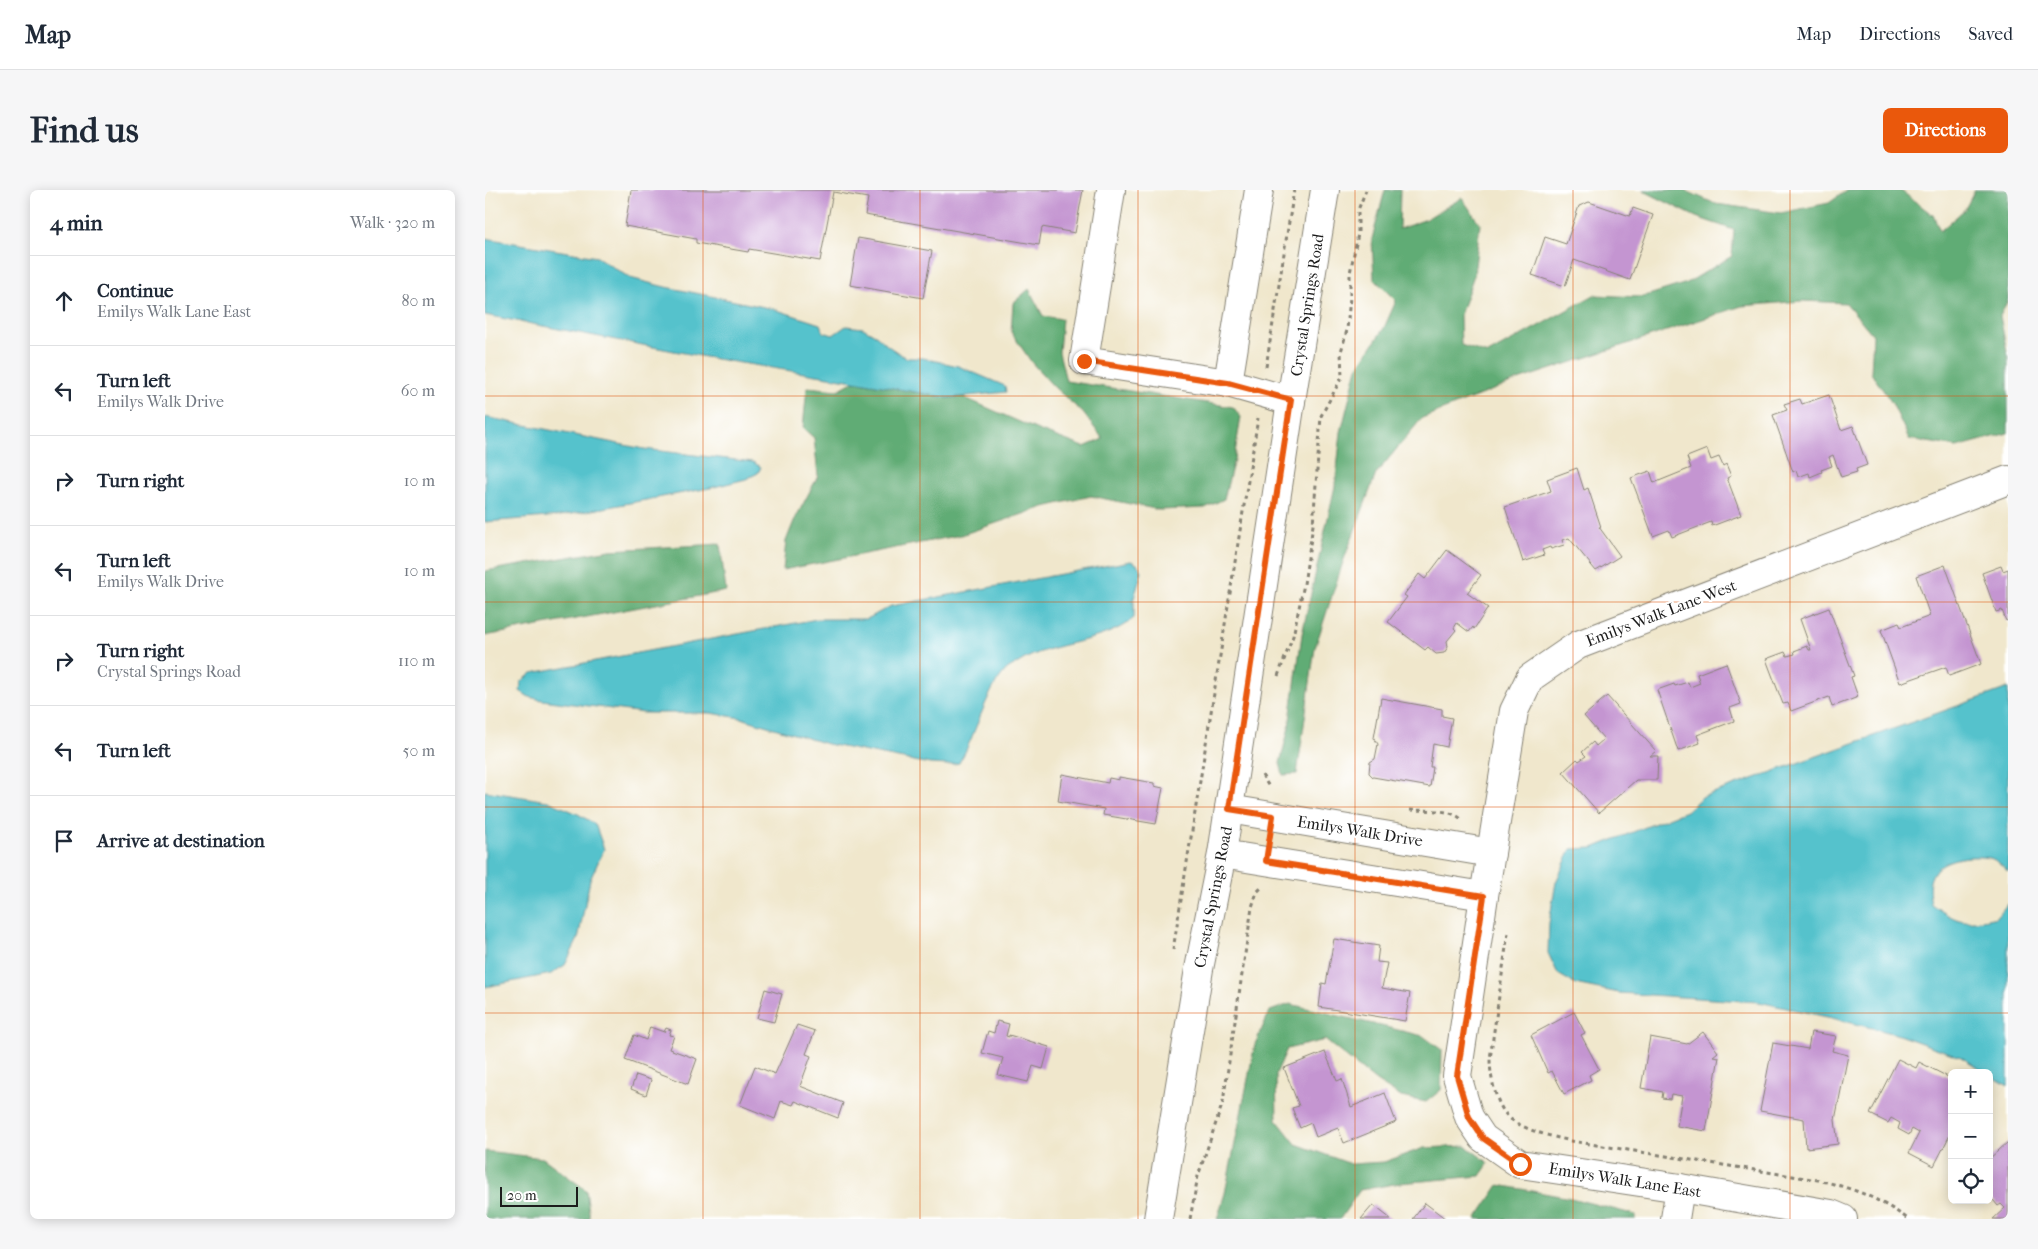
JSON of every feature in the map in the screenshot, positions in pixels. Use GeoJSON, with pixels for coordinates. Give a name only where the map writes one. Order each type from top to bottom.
{"type":"FeatureCollection","features":[{"type":"Feature","properties":{"kind":"street"},"geometry":{"type":"LineString","coordinates":[[1111,190],[1084,361],[1228,383],[1291,400]]}},
{"type":"Feature","properties":{"kind":"street"},"geometry":{"type":"LineString","coordinates":[[1228,383],[1259,190]]}},
{"type":"Feature","properties":{"kind":"street","name":"Crystal Springs Road"},"geometry":{"type":"LineString","coordinates":[[1158,1219],[1199,969],[1222,854],[1325,190]]}},
{"type":"Feature","properties":{"kind":"street","name":"Emilys Walk Lane West"},"geometry":{"type":"LineString","coordinates":[[1484,896],[1514,711],[1530,678],[1578,645],[2008,480]]}},
{"type":"Feature","properties":{"kind":"street","name":"Emilys Walk Drive"},"geometry":{"type":"LineString","coordinates":[[1229,809],[1491,853]]}},
{"type":"Feature","properties":{"kind":"street"},"geometry":{"type":"LineString","coordinates":[[1222,854],[1484,896]]}},
{"type":"Feature","properties":{"kind":"street","name":"Emilys Walk Lane East"},"geometry":{"type":"LineString","coordinates":[[1484,896],[1457,1076],[1469,1117],[1483,1138],[1520,1164],[1679,1188],[1831,1214],[1843,1219]]}},
{"type":"Feature","properties":{"kind":"street"},"geometry":{"type":"LineString","coordinates":[[1675,1219],[1679,1188]]}},
{"type":"Feature","properties":{"kind":"path"},"geometry":{"type":"LineString","coordinates":[[1172,956],[1295,190]]}},
{"type":"Feature","properties":{"kind":"path"},"geometry":{"type":"LineString","coordinates":[[1277,678],[1293,636],[1313,525],[1321,416],[1342,377],[1341,352],[1348,322],[1350,273],[1358,234],[1358,210],[1366,190]]}},
{"type":"Feature","properties":{"kind":"path"},"geometry":{"type":"LineString","coordinates":[[1262,768],[1262,778],[1267,786],[1277,789],[1273,816]]}},
{"type":"Feature","properties":{"kind":"path"},"geometry":{"type":"LineString","coordinates":[[1190,1219],[1198,1176],[1223,1102],[1252,907],[1257,892],[1263,884],[1266,861]]}},
{"type":"Feature","properties":{"kind":"path"},"geometry":{"type":"LineString","coordinates":[[1509,927],[1490,1059],[1490,1076],[1499,1102],[1511,1119],[1537,1133],[1571,1141],[1818,1180],[1848,1187],[1880,1200],[1908,1219]]}},
{"type":"Feature","properties":{"kind":"green space"},"geometry":{"type":"Polygon","coordinates":[[[1385,190],[1400,190],[1399,229],[1424,220],[1462,198],[1480,224],[1474,275],[1460,315],[1461,345],[1488,354],[1594,295],[1642,297],[1687,283],[1732,256],[1734,230],[1696,217],[1642,190],[1684,190],[1716,204],[1781,213],[1829,203],[1847,190],[1900,190],[1933,215],[1940,231],[1965,209],[1975,190],[2008,190],[2008,300],[2000,316],[2008,357],[2008,433],[1957,447],[1909,439],[1892,403],[1871,373],[1873,335],[1846,303],[1802,301],[1742,306],[1521,379],[1422,418],[1376,474],[1343,562],[1315,648],[1297,774],[1283,775],[1280,763],[1289,727],[1302,634],[1335,486],[1341,432],[1357,368],[1384,328],[1396,301],[1374,279],[1372,239],[1385,190]]]}},
{"type":"Feature","properties":{"kind":"green space"},"geometry":{"type":"Polygon","coordinates":[[[1029,289],[1043,316],[1062,319],[1059,352],[1066,381],[1233,407],[1241,417],[1234,459],[1224,499],[1205,508],[1160,510],[1091,496],[1044,507],[961,535],[783,570],[786,541],[794,521],[818,476],[814,438],[803,428],[807,387],[838,390],[854,381],[948,398],[963,397],[1038,430],[1084,447],[1103,439],[1083,413],[1054,387],[1032,363],[1011,332],[1013,303],[1029,289]]]}},
{"type":"Feature","properties":{"kind":"green space"},"geometry":{"type":"Polygon","coordinates":[[[720,544],[726,591],[485,636],[485,571],[610,550],[720,544]]]}},
{"type":"Feature","properties":{"kind":"green space"},"geometry":{"type":"Polygon","coordinates":[[[1290,1004],[1423,1036],[1442,1050],[1441,1090],[1426,1102],[1401,1097],[1376,1081],[1325,1040],[1287,1049],[1276,1074],[1277,1120],[1296,1144],[1351,1164],[1384,1162],[1424,1148],[1466,1146],[1489,1163],[1480,1176],[1400,1183],[1360,1190],[1340,1219],[1217,1219],[1225,1193],[1255,1044],[1270,1011],[1290,1004]]]}},
{"type":"Feature","properties":{"kind":"green space"},"geometry":{"type":"Polygon","coordinates":[[[485,1151],[543,1158],[586,1190],[590,1219],[485,1219],[485,1151]]]}},
{"type":"Feature","properties":{"kind":"green space"},"geometry":{"type":"Polygon","coordinates":[[[1499,1185],[1571,1198],[1636,1215],[1636,1219],[1476,1219],[1499,1185]]]}},
{"type":"Feature","properties":{"kind":"water"},"geometry":{"type":"Polygon","coordinates":[[[485,238],[597,257],[630,278],[774,309],[820,324],[823,332],[833,335],[846,326],[863,328],[906,358],[923,358],[958,366],[1005,386],[1006,392],[948,398],[716,359],[485,315],[485,238]]]}},
{"type":"Feature","properties":{"kind":"water"},"geometry":{"type":"Polygon","coordinates":[[[485,417],[644,449],[753,462],[761,467],[758,473],[746,479],[710,488],[560,516],[485,522],[485,417]]]}},
{"type":"Feature","properties":{"kind":"water"},"geometry":{"type":"Polygon","coordinates":[[[1131,561],[1137,564],[1142,571],[1134,598],[1134,618],[1121,627],[1107,633],[1046,650],[1006,670],[991,691],[959,763],[948,765],[930,764],[827,744],[741,718],[710,713],[644,713],[542,700],[529,697],[520,691],[521,682],[532,673],[817,619],[867,619],[891,606],[1131,561]]]}},
{"type":"Feature","properties":{"kind":"water"},"geometry":{"type":"Polygon","coordinates":[[[2008,688],[2008,872],[1990,858],[1960,858],[1940,866],[1932,875],[1929,887],[1931,904],[1962,921],[1976,921],[1997,917],[2008,903],[2008,1086],[1993,1077],[1993,1069],[1980,1069],[1961,1057],[1896,1034],[1832,1018],[1759,1002],[1619,993],[1575,984],[1558,974],[1548,953],[1549,923],[1556,882],[1571,849],[1593,848],[1686,811],[1702,797],[2008,688]]]}},
{"type":"Feature","properties":{"kind":"water"},"geometry":{"type":"Polygon","coordinates":[[[485,791],[548,801],[578,814],[595,824],[604,849],[590,880],[578,939],[565,965],[551,974],[485,987],[485,791]]]}},
{"type":"Feature","properties":{"kind":"building"},"geometry":{"type":"Polygon","coordinates":[[[631,190],[1083,190],[1075,233],[1042,227],[1039,245],[865,215],[868,198],[833,192],[820,261],[749,249],[748,252],[696,243],[696,239],[625,226],[631,190]]]}},
{"type":"Feature","properties":{"kind":"building"},"geometry":{"type":"Polygon","coordinates":[[[1589,202],[1630,216],[1633,208],[1653,215],[1630,280],[1574,260],[1565,286],[1532,275],[1545,237],[1566,244],[1579,206],[1589,202]]]}},
{"type":"Feature","properties":{"kind":"building"},"geometry":{"type":"Polygon","coordinates":[[[858,238],[932,251],[923,298],[850,285],[858,238]]]}},
{"type":"Feature","properties":{"kind":"building"},"geometry":{"type":"Polygon","coordinates":[[[1829,395],[1841,430],[1853,426],[1867,465],[1856,469],[1857,472],[1841,477],[1833,455],[1829,457],[1832,466],[1810,477],[1809,473],[1798,477],[1796,470],[1793,472],[1773,415],[1787,410],[1784,404],[1800,399],[1802,404],[1829,395]]]}},
{"type":"Feature","properties":{"kind":"building"},"geometry":{"type":"Polygon","coordinates":[[[1707,449],[1711,460],[1719,457],[1723,466],[1726,464],[1731,476],[1727,478],[1741,515],[1712,526],[1711,522],[1672,537],[1669,530],[1653,536],[1631,478],[1650,471],[1654,483],[1691,468],[1687,457],[1707,449]]]}},
{"type":"Feature","properties":{"kind":"building"},"geometry":{"type":"Polygon","coordinates":[[[1577,468],[1584,490],[1588,488],[1601,527],[1599,527],[1620,556],[1596,571],[1569,538],[1562,540],[1564,545],[1542,550],[1544,555],[1523,562],[1505,507],[1551,491],[1547,479],[1577,468]]]}},
{"type":"Feature","properties":{"kind":"building"},"geometry":{"type":"Polygon","coordinates":[[[1447,550],[1481,575],[1467,593],[1488,608],[1474,629],[1473,627],[1469,632],[1457,623],[1454,628],[1456,630],[1447,641],[1448,647],[1444,653],[1436,654],[1428,647],[1425,650],[1388,622],[1407,597],[1404,595],[1419,574],[1425,579],[1447,550]]]}},
{"type":"Feature","properties":{"kind":"building"},"geometry":{"type":"Polygon","coordinates":[[[1945,565],[1981,664],[1949,676],[1946,667],[1900,683],[1881,630],[1899,623],[1901,627],[1930,616],[1916,576],[1945,565]]]}},
{"type":"Feature","properties":{"kind":"building"},"geometry":{"type":"Polygon","coordinates":[[[2001,566],[2003,571],[2008,569],[2008,620],[2006,621],[2002,610],[1996,612],[1982,573],[2001,566]]]}},
{"type":"Feature","properties":{"kind":"building"},"geometry":{"type":"Polygon","coordinates":[[[1829,608],[1854,676],[1851,677],[1858,697],[1832,707],[1829,697],[1791,711],[1788,703],[1783,704],[1766,659],[1785,652],[1787,656],[1795,654],[1794,651],[1807,646],[1811,650],[1800,619],[1829,608]]]}},
{"type":"Feature","properties":{"kind":"building"},"geometry":{"type":"Polygon","coordinates":[[[1726,663],[1741,704],[1730,708],[1734,721],[1697,735],[1700,743],[1678,751],[1657,690],[1674,684],[1675,686],[1688,682],[1690,687],[1700,683],[1697,674],[1726,663]]]}},
{"type":"Feature","properties":{"kind":"building"},"geometry":{"type":"Polygon","coordinates":[[[1607,696],[1656,751],[1650,756],[1658,756],[1657,780],[1636,780],[1599,813],[1563,772],[1577,759],[1579,761],[1586,756],[1582,752],[1593,742],[1596,746],[1604,739],[1584,716],[1607,696]]]}},
{"type":"Feature","properties":{"kind":"building"},"geometry":{"type":"Polygon","coordinates":[[[1381,698],[1442,709],[1442,716],[1452,718],[1447,747],[1433,744],[1430,767],[1433,767],[1430,787],[1373,777],[1369,773],[1370,762],[1375,759],[1378,744],[1374,738],[1381,698]]]}},
{"type":"Feature","properties":{"kind":"building"},"geometry":{"type":"Polygon","coordinates":[[[1062,774],[1108,783],[1109,778],[1119,780],[1119,777],[1154,783],[1154,786],[1163,788],[1156,824],[1103,815],[1104,809],[1058,801],[1062,774]]]}},
{"type":"Feature","properties":{"kind":"building"},"geometry":{"type":"Polygon","coordinates":[[[1334,939],[1379,946],[1377,962],[1387,963],[1382,988],[1410,993],[1405,1021],[1319,1007],[1322,983],[1326,984],[1334,939]]]}},
{"type":"Feature","properties":{"kind":"building"},"geometry":{"type":"Polygon","coordinates":[[[765,989],[782,994],[774,1022],[757,1018],[765,989]]]}},
{"type":"Feature","properties":{"kind":"building"},"geometry":{"type":"Polygon","coordinates":[[[1574,1012],[1585,1033],[1581,1035],[1599,1069],[1589,1075],[1591,1080],[1564,1094],[1552,1071],[1548,1073],[1531,1035],[1574,1012]]]}},
{"type":"Feature","properties":{"kind":"building"},"geometry":{"type":"Polygon","coordinates":[[[997,1021],[1009,1024],[1006,1036],[1009,1037],[1009,1035],[1049,1047],[1043,1069],[1033,1066],[1028,1082],[998,1075],[1003,1058],[982,1053],[988,1031],[994,1033],[997,1021]]]}},
{"type":"Feature","properties":{"kind":"building"},"geometry":{"type":"Polygon","coordinates":[[[797,1025],[815,1031],[806,1054],[811,1056],[800,1086],[843,1103],[838,1118],[795,1101],[793,1105],[781,1101],[775,1119],[740,1105],[755,1066],[775,1074],[797,1025]]]}},
{"type":"Feature","properties":{"kind":"building"},"geometry":{"type":"Polygon","coordinates":[[[650,1027],[664,1032],[666,1028],[671,1030],[669,1035],[674,1036],[669,1049],[697,1059],[688,1084],[625,1060],[634,1035],[646,1040],[650,1027]]]}},
{"type":"Feature","properties":{"kind":"building"},"geometry":{"type":"Polygon","coordinates":[[[1703,1032],[1718,1052],[1713,1056],[1719,1057],[1706,1131],[1677,1126],[1682,1096],[1671,1094],[1670,1099],[1662,1098],[1663,1092],[1641,1088],[1650,1037],[1687,1044],[1703,1032]]]}},
{"type":"Feature","properties":{"kind":"building"},"geometry":{"type":"Polygon","coordinates":[[[1811,1032],[1836,1036],[1832,1051],[1848,1055],[1835,1120],[1838,1144],[1806,1148],[1804,1119],[1760,1111],[1773,1043],[1808,1049],[1811,1032]]]}},
{"type":"Feature","properties":{"kind":"building"},"geometry":{"type":"Polygon","coordinates":[[[1325,1052],[1337,1081],[1342,1079],[1351,1107],[1385,1093],[1396,1122],[1344,1143],[1338,1128],[1316,1137],[1311,1123],[1300,1128],[1292,1108],[1299,1106],[1284,1068],[1325,1052]]]}},
{"type":"Feature","properties":{"kind":"building"},"geometry":{"type":"Polygon","coordinates":[[[1898,1059],[1916,1068],[1919,1062],[1948,1077],[1948,1139],[1934,1166],[1909,1153],[1919,1133],[1912,1129],[1909,1135],[1898,1129],[1900,1123],[1891,1118],[1888,1123],[1870,1114],[1898,1059]]]}},
{"type":"Feature","properties":{"kind":"building"},"geometry":{"type":"Polygon","coordinates":[[[636,1075],[651,1080],[646,1095],[631,1089],[636,1075]]]}},
{"type":"Feature","properties":{"kind":"building"},"geometry":{"type":"Polygon","coordinates":[[[2008,1142],[2008,1219],[1993,1219],[2005,1208],[2001,1204],[1998,1206],[1993,1200],[1993,1155],[2008,1142]]]}},
{"type":"Feature","properties":{"kind":"building"},"geometry":{"type":"Polygon","coordinates":[[[1425,1203],[1446,1219],[1413,1219],[1425,1203]]]}},
{"type":"Feature","properties":{"kind":"building"},"geometry":{"type":"Polygon","coordinates":[[[1373,1205],[1391,1219],[1361,1219],[1373,1205]]]}},
{"type":"Feature","properties":{"kind":"route"},"geometry":{"type":"LineString","coordinates":[[1084,361],[1228,383],[1291,400],[1229,809],[1273,816],[1266,861],[1484,896],[1457,1076],[1469,1117],[1483,1138],[1520,1164]]}}]}
